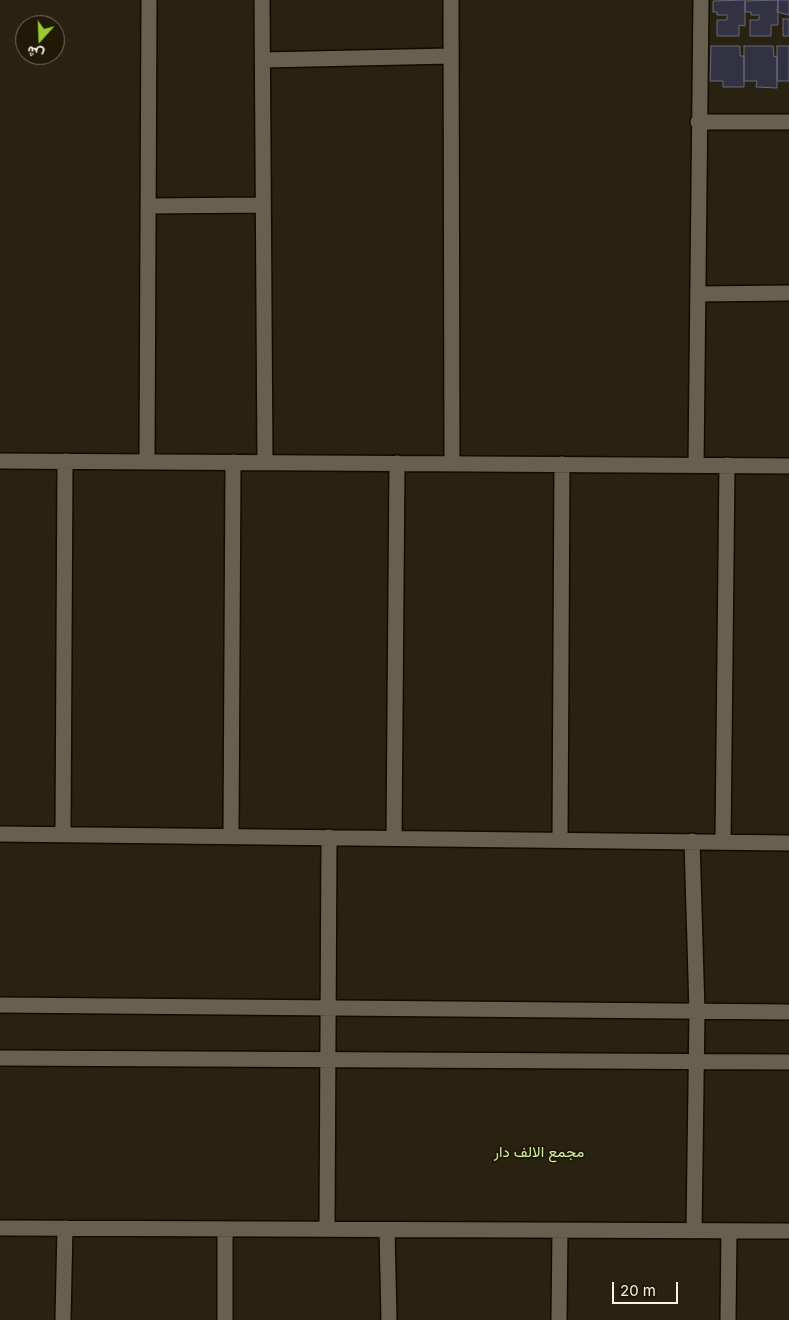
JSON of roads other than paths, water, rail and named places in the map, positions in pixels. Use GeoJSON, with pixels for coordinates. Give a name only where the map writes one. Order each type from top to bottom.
{"type":"FeatureCollection","features":[{"type":"Feature","properties":{"kind":"street"},"geometry":{"type":"LineString","coordinates":[[148,462],[149,0]]}},
{"type":"Feature","properties":{"kind":"street"},"geometry":{"type":"LineString","coordinates":[[262,0],[265,462]]}},
{"type":"Feature","properties":{"kind":"street"},"geometry":{"type":"LineString","coordinates":[[451,0],[452,464]]}},
{"type":"Feature","properties":{"kind":"street"},"geometry":{"type":"LineString","coordinates":[[696,465],[698,122],[701,0]]}},
{"type":"Feature","properties":{"kind":"street"},"geometry":{"type":"LineString","coordinates":[[263,60],[451,56]]}},
{"type":"Feature","properties":{"kind":"street"},"geometry":{"type":"LineString","coordinates":[[698,122],[789,122]]}},
{"type":"Feature","properties":{"kind":"street"},"geometry":{"type":"LineString","coordinates":[[148,206],[264,205]]}},
{"type":"Feature","properties":{"kind":"street"},"geometry":{"type":"LineString","coordinates":[[698,294],[789,293]]}},
{"type":"Feature","properties":{"kind":"street"},"geometry":{"type":"LineString","coordinates":[[0,461],[789,466]]}},
{"type":"Feature","properties":{"kind":"street"},"geometry":{"type":"LineString","coordinates":[[63,834],[65,461]]}},
{"type":"Feature","properties":{"kind":"street"},"geometry":{"type":"LineString","coordinates":[[231,836],[233,462]]}},
{"type":"Feature","properties":{"kind":"street"},"geometry":{"type":"LineString","coordinates":[[394,838],[397,463]]}},
{"type":"Feature","properties":{"kind":"street"},"geometry":{"type":"LineString","coordinates":[[560,840],[562,464]]}},
{"type":"Feature","properties":{"kind":"street"},"geometry":{"type":"LineString","coordinates":[[723,842],[728,465]]}},
{"type":"Feature","properties":{"kind":"street"},"geometry":{"type":"LineString","coordinates":[[0,834],[789,842]]}},
{"type":"Feature","properties":{"kind":"street"},"geometry":{"type":"LineString","coordinates":[[327,1229],[329,837]]}},
{"type":"Feature","properties":{"kind":"street"},"geometry":{"type":"LineString","coordinates":[[692,841],[697,1012],[694,1231]]}},
{"type":"Feature","properties":{"kind":"street"},"geometry":{"type":"LineString","coordinates":[[0,1005],[328,1010],[789,1012]]}},
{"type":"Feature","properties":{"kind":"street"},"geometry":{"type":"LineString","coordinates":[[0,1058],[789,1062]]}},
{"type":"Feature","properties":{"kind":"street"},"geometry":{"type":"LineString","coordinates":[[0,1228],[789,1231]]}},
{"type":"Feature","properties":{"kind":"street"},"geometry":{"type":"LineString","coordinates":[[63,1320],[65,1228]]}},
{"type":"Feature","properties":{"kind":"street"},"geometry":{"type":"LineString","coordinates":[[225,1229],[225,1320]]}},
{"type":"Feature","properties":{"kind":"street"},"geometry":{"type":"LineString","coordinates":[[387,1230],[390,1320]]}},
{"type":"Feature","properties":{"kind":"street"},"geometry":{"type":"LineString","coordinates":[[559,1320],[560,1230]]}},
{"type":"Feature","properties":{"kind":"street"},"geometry":{"type":"LineString","coordinates":[[728,1320],[729,1231]]}},
{"type":"Feature","properties":{"kind":"district","name":"مجمع الالف دار"},"geometry":{"type":"Point","coordinates":[539,1152]}}]}
